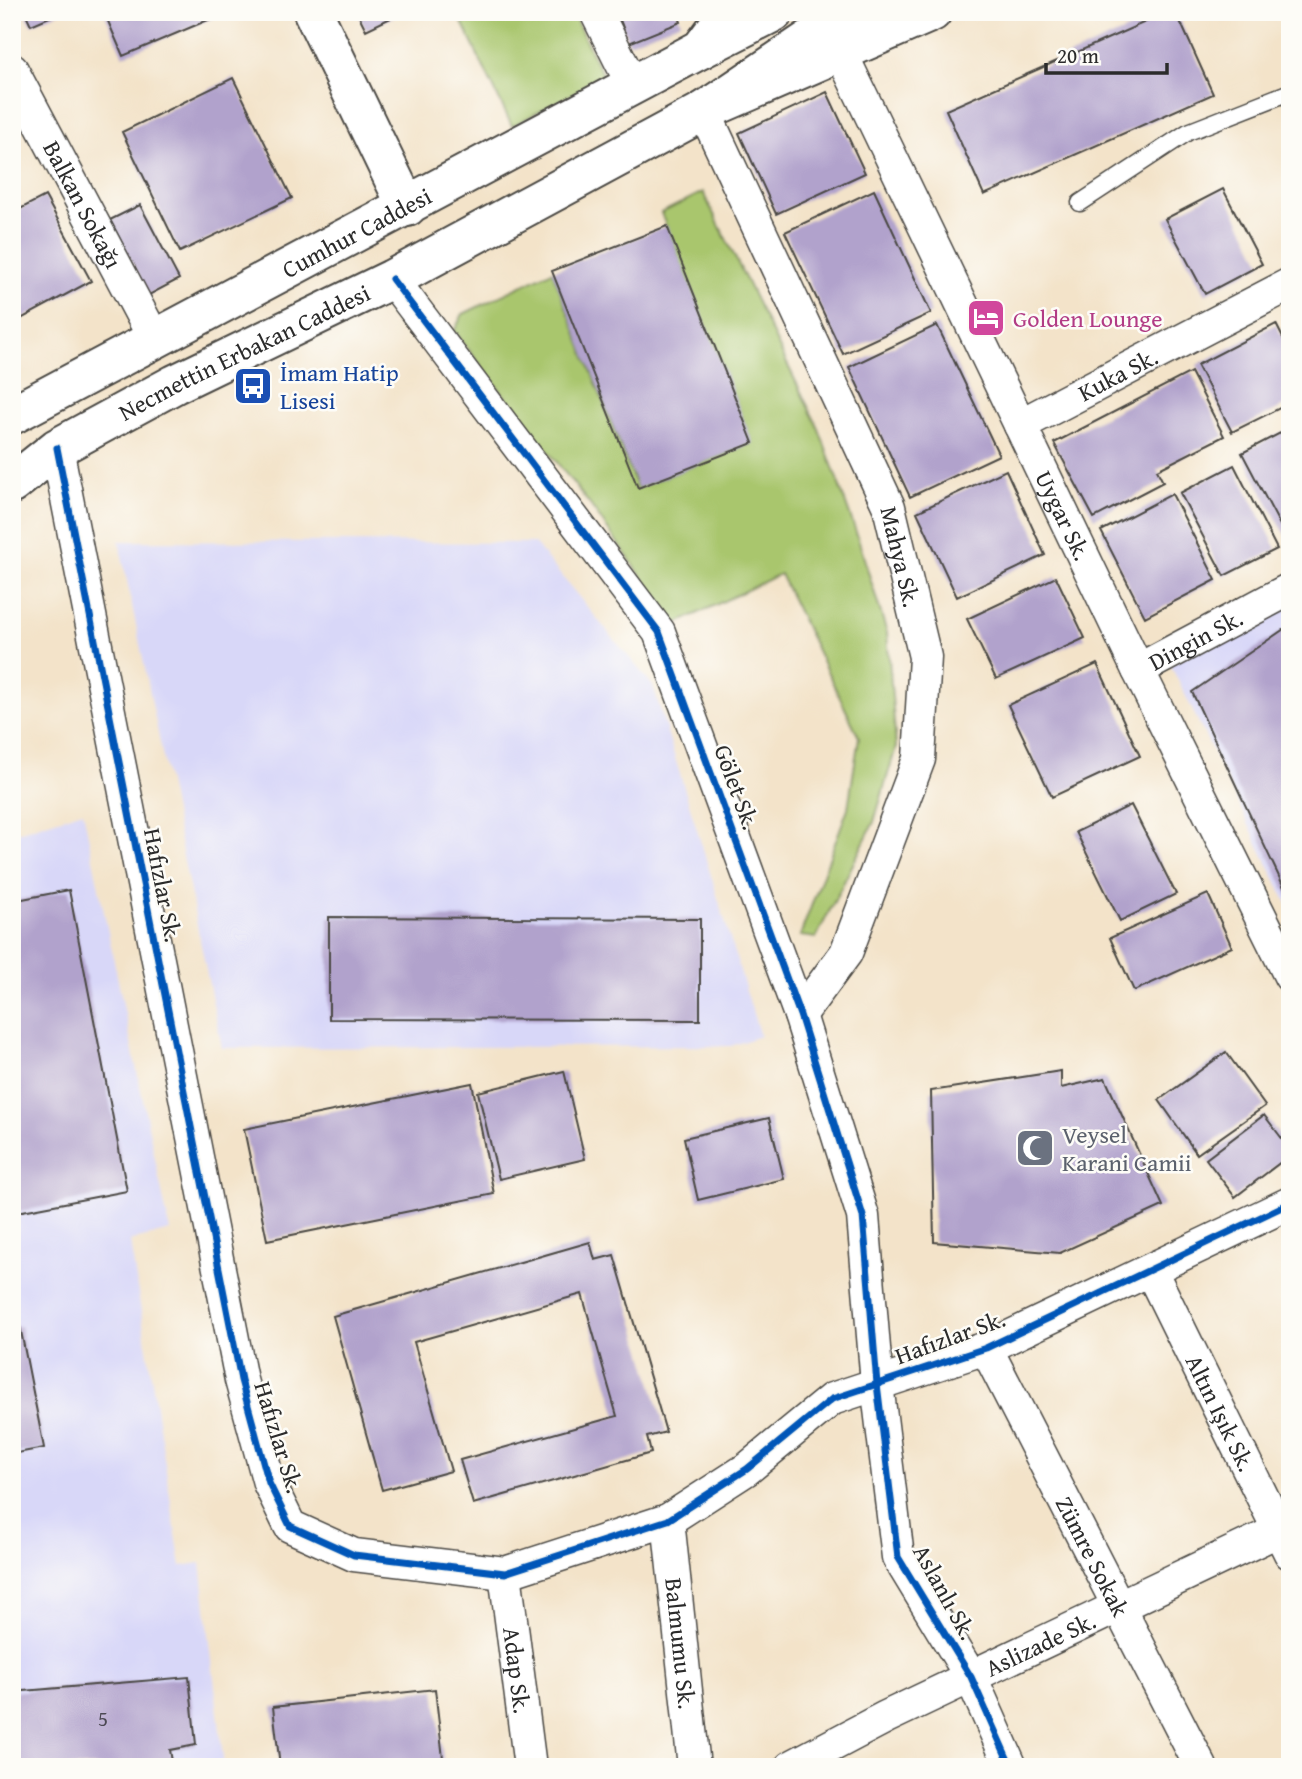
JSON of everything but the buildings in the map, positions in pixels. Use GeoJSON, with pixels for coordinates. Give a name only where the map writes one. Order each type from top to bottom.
{"type":"FeatureCollection","features":[{"type":"Feature","properties":{"kind":"main road"},"geometry":{"type":"LineString","coordinates":[[313,12],[407,207]]}},
{"type":"Feature","properties":{"kind":"main road","name":"Cumhur Caddesi"},"geometry":{"type":"LineString","coordinates":[[12,415],[407,207],[632,83],[716,25],[774,12]]}},
{"type":"Feature","properties":{"kind":"main road"},"geometry":{"type":"LineString","coordinates":[[704,111],[828,27],[857,12]]}},
{"type":"Feature","properties":{"kind":"main road"},"geometry":{"type":"LineString","coordinates":[[704,111],[932,12]]}},
{"type":"Feature","properties":{"kind":"main road","name":"Necmettin Erbakan Caddesi"},"geometry":{"type":"LineString","coordinates":[[12,484],[57,447],[175,384],[392,279],[704,111]]}},
{"type":"Feature","properties":{"kind":"street"},"geometry":{"type":"LineString","coordinates":[[596,12],[632,83]]}},
{"type":"Feature","properties":{"kind":"street","name":"Uygar Sk."},"geometry":{"type":"LineString","coordinates":[[841,53],[1138,670],[1290,976]]}},
{"type":"Feature","properties":{"kind":"street","name":"Balkan Sokağı"},"geometry":{"type":"LineString","coordinates":[[12,70],[154,338]]}},
{"type":"Feature","properties":{"kind":"street","name":"Mahya Sk."},"geometry":{"type":"LineString","coordinates":[[704,111],[889,507],[925,657],[919,759],[846,953],[800,1015]]}},
{"type":"Feature","properties":{"kind":"street","name":"Gölet Sk."},"geometry":{"type":"LineString","coordinates":[[392,279],[659,632],[800,1015],[863,1216],[877,1384]]}},
{"type":"Feature","properties":{"kind":"street","name":"Kuka Sk."},"geometry":{"type":"LineString","coordinates":[[1020,425],[1290,284]]}},
{"type":"Feature","properties":{"kind":"street","name":"Hafızlar Sk."},"geometry":{"type":"LineString","coordinates":[[57,447],[241,1380],[269,1483],[290,1526],[354,1555],[505,1573],[668,1520],[747,1469],[832,1399],[986,1348],[1290,1203]]}},
{"type":"Feature","properties":{"kind":"street","name":"Dingin Sk."},"geometry":{"type":"LineString","coordinates":[[1138,670],[1290,589]]}},
{"type":"Feature","properties":{"kind":"street","name":"Altın Işık Sk."},"geometry":{"type":"LineString","coordinates":[[1151,1271],[1286,1536]]}},
{"type":"Feature","properties":{"kind":"street","name":"Zümre Sokak"},"geometry":{"type":"LineString","coordinates":[[986,1348],[1201,1767]]}},
{"type":"Feature","properties":{"kind":"street","name":"Aslanlı Sk."},"geometry":{"type":"LineString","coordinates":[[877,1384],[898,1557],[971,1676],[1011,1767]]}},
{"type":"Feature","properties":{"kind":"street","name":"Balmumu Sk."},"geometry":{"type":"LineString","coordinates":[[668,1520],[694,1767]]}},
{"type":"Feature","properties":{"kind":"street","name":"Aslizade Sk."},"geometry":{"type":"LineString","coordinates":[[791,1767],[971,1676],[1118,1606],[1286,1536]]}},
{"type":"Feature","properties":{"kind":"street","name":"Adap Sk."},"geometry":{"type":"LineString","coordinates":[[505,1573],[530,1767]]}},
{"type":"Feature","properties":{"kind":"lane"},"geometry":{"type":"LineString","coordinates":[[1080,203],[1188,132],[1290,92]]}},
{"type":"Feature","properties":{"kind":"shaded area"},"geometry":{"type":"Polygon","coordinates":[[[119,541],[534,543],[653,686],[760,1036],[731,1046],[222,1048],[119,541]]]}},
{"type":"Feature","properties":{"kind":"shaded area"},"geometry":{"type":"Polygon","coordinates":[[[1290,599],[1290,909],[1170,664],[1290,599]]]}},
{"type":"Feature","properties":{"kind":"shaded area"},"geometry":{"type":"Polygon","coordinates":[[[83,811],[170,1231],[130,1241],[181,1566],[201,1563],[224,1767],[12,1767],[12,834],[83,811]]]}},
{"type":"Feature","properties":{"kind":"green space"},"geometry":{"type":"Polygon","coordinates":[[[457,12],[572,12],[604,78],[512,126],[457,12]]]}},
{"type":"Feature","properties":{"kind":"green space"},"geometry":{"type":"Polygon","coordinates":[[[703,192],[819,429],[855,529],[887,633],[896,747],[874,822],[816,938],[800,936],[848,808],[859,737],[780,574],[676,624],[591,506],[454,331],[463,314],[552,271],[637,488],[752,443],[661,213],[703,192]]]}},
{"type":"Feature","properties":{"kind":"cycle path"},"geometry":{"type":"LineString","coordinates":[[392,279],[659,632],[800,1015],[863,1216],[877,1384],[898,1557],[971,1677],[1011,1767]]}},
{"type":"Feature","properties":{"kind":"cycle path"},"geometry":{"type":"LineString","coordinates":[[57,448],[241,1380],[269,1483],[290,1526],[354,1555],[505,1573],[668,1520],[747,1469],[832,1399],[986,1348],[1290,1203]]}},
{"type":"Feature","properties":{"kind":"place","name":"Golden Lounge"},"geometry":{"type":"Point","coordinates":[986,318]}},
{"type":"Feature","properties":{"kind":"place","name":"İmam Hatip Lisesi"},"geometry":{"type":"Point","coordinates":[253,386]}},
{"type":"Feature","properties":{"kind":"place","name":"Veysel Karani Camii"},"geometry":{"type":"Point","coordinates":[1035,1148]}}]}
